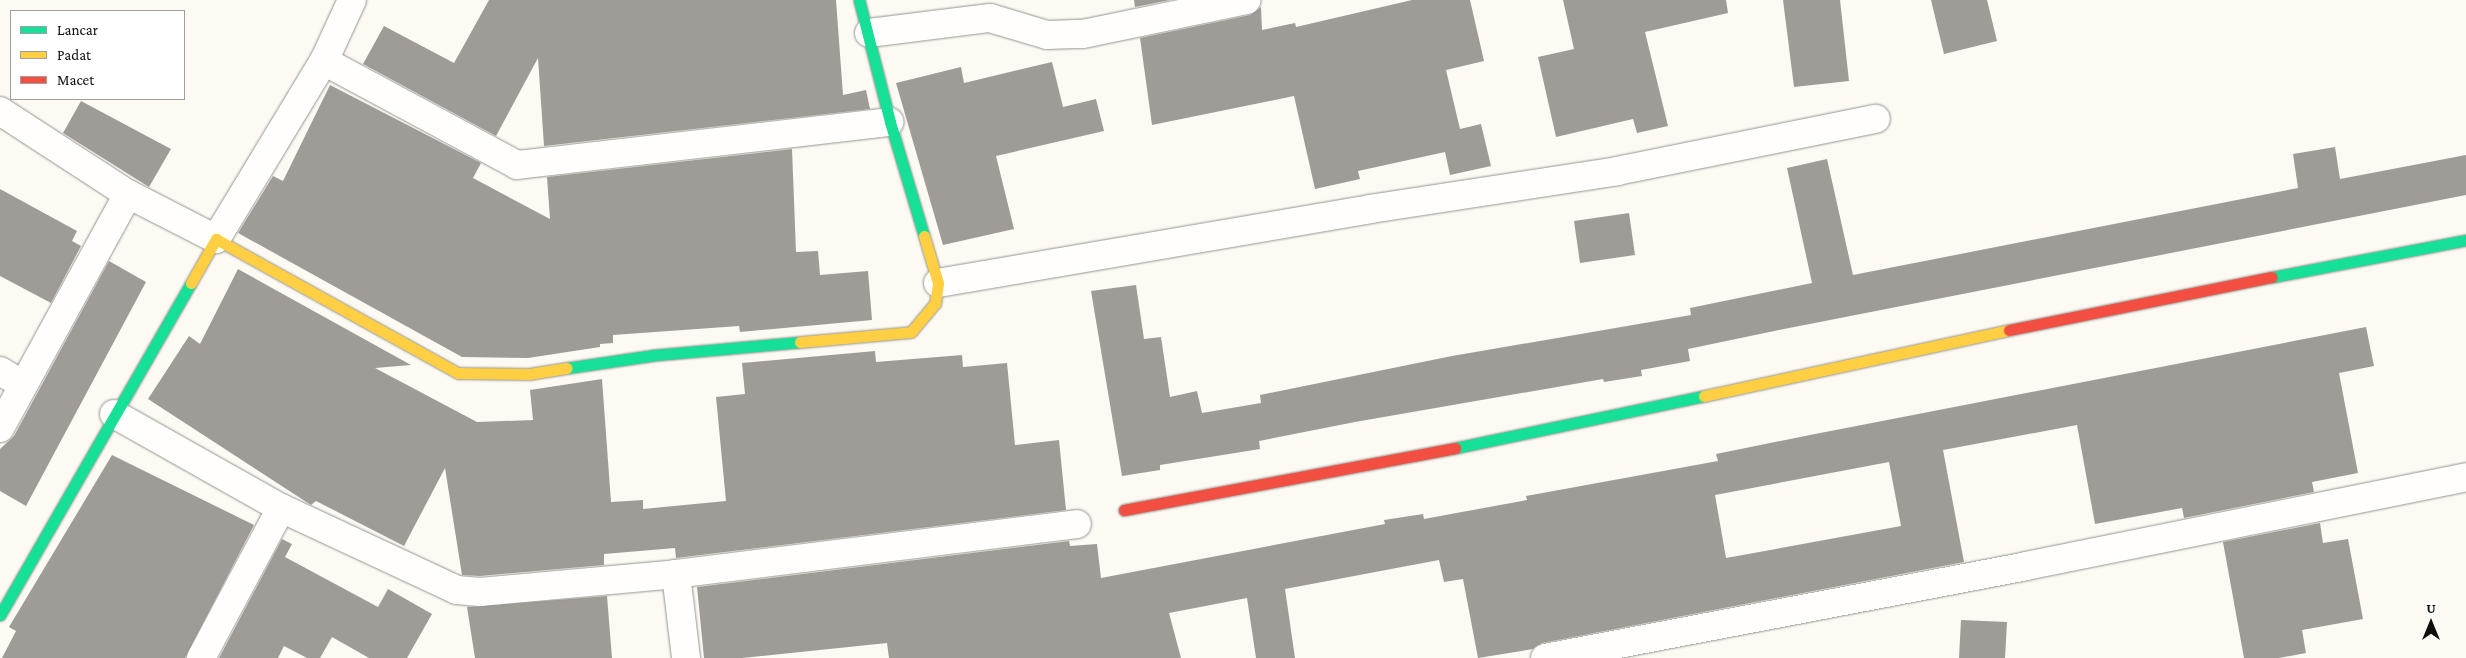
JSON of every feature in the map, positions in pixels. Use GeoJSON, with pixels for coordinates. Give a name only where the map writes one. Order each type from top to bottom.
{"type":"FeatureCollection","features":[{"type":"Feature","properties":{"kind":"street"},"geometry":{"type":"LineString","coordinates":[[0,616],[114,414],[216,239],[324,61],[352,0]]}},
{"type":"Feature","properties":{"kind":"street"},"geometry":{"type":"LineString","coordinates":[[0,110],[128,194],[216,239],[458,373],[529,374],[656,355],[911,332],[935,303],[938,282],[890,122],[869,33],[859,0]]}},
{"type":"Feature","properties":{"kind":"street"},"geometry":{"type":"LineString","coordinates":[[869,33],[990,18],[1047,35],[1083,34],[1247,0]]}},
{"type":"Feature","properties":{"kind":"street"},"geometry":{"type":"LineString","coordinates":[[324,61],[517,165],[890,122]]}},
{"type":"Feature","properties":{"kind":"street"},"geometry":{"type":"LineString","coordinates":[[938,282],[1370,209],[1617,171],[1876,119]]}},
{"type":"Feature","properties":{"kind":"street"},"geometry":{"type":"LineString","coordinates":[[0,428],[11,377],[128,194]]}},
{"type":"Feature","properties":{"kind":"street"},"geometry":{"type":"LineString","coordinates":[[1124,510],[1520,436],[2113,306],[2466,240]]}},
{"type":"Feature","properties":{"kind":"street"},"geometry":{"type":"LineString","coordinates":[[114,414],[281,508],[457,590],[480,592],[676,574],[1077,524]]}},
{"type":"Feature","properties":{"kind":"street"},"geometry":{"type":"LineString","coordinates":[[1545,658],[2026,566],[2466,477]]}},
{"type":"Feature","properties":{"kind":"street"},"geometry":{"type":"LineString","coordinates":[[201,658],[281,508]]}},
{"type":"Feature","properties":{"kind":"street"},"geometry":{"type":"LineString","coordinates":[[676,574],[686,658]]}},
{"type":"Feature","properties":{"kind":"building"},"geometry":{"type":"Polygon","coordinates":[[[489,0],[836,0],[843,95],[866,90],[870,109],[544,146],[538,58],[496,136],[363,64],[384,26],[454,63],[489,0]]]}},
{"type":"Feature","properties":{"kind":"building"},"geometry":{"type":"Polygon","coordinates":[[[1134,0],[1170,0],[1135,7],[1134,0]]]}},
{"type":"Feature","properties":{"kind":"building"},"geometry":{"type":"Polygon","coordinates":[[[1412,0],[1470,0],[1484,61],[1446,70],[1460,129],[1481,124],[1491,166],[1450,175],[1445,152],[1358,171],[1360,179],[1315,189],[1294,96],[1152,125],[1140,38],[1250,15],[1261,7],[1262,30],[1295,23],[1296,27],[1412,0]]]}},
{"type":"Feature","properties":{"kind":"building"},"geometry":{"type":"Polygon","coordinates":[[[1563,0],[1726,0],[1728,13],[1645,32],[1668,126],[1637,133],[1633,119],[1556,137],[1538,57],[1574,49],[1563,0]]]}},
{"type":"Feature","properties":{"kind":"building"},"geometry":{"type":"Polygon","coordinates":[[[1783,0],[1840,0],[1849,81],[1794,87],[1783,0]]]}},
{"type":"Feature","properties":{"kind":"building"},"geometry":{"type":"Polygon","coordinates":[[[1931,0],[1987,0],[1997,41],[1944,54],[1931,0]]]}},
{"type":"Feature","properties":{"kind":"building"},"geometry":{"type":"Polygon","coordinates":[[[1052,62],[1063,107],[1096,99],[1104,131],[996,156],[1014,229],[943,245],[896,83],[961,67],[964,83],[1052,62]]]}},
{"type":"Feature","properties":{"kind":"building"},"geometry":{"type":"Polygon","coordinates":[[[330,85],[481,163],[473,178],[550,219],[547,177],[792,149],[796,252],[818,251],[820,275],[868,271],[872,320],[740,332],[739,326],[613,335],[613,343],[600,344],[600,347],[528,358],[462,357],[238,233],[273,176],[283,181],[330,85]]]}},
{"type":"Feature","properties":{"kind":"building"},"geometry":{"type":"Polygon","coordinates":[[[81,101],[171,149],[149,187],[63,133],[81,101]]]}},
{"type":"Feature","properties":{"kind":"building"},"geometry":{"type":"Polygon","coordinates":[[[2335,147],[2340,179],[2466,155],[2466,195],[1688,349],[1690,361],[1641,370],[1642,376],[1604,382],[1603,379],[1355,422],[1259,441],[1260,449],[1160,465],[1160,470],[1122,476],[1091,291],[1136,285],[1144,339],[1161,337],[1170,397],[1197,391],[1202,413],[1261,403],[1260,395],[1452,356],[1691,315],[1690,308],[1812,283],[1787,168],[1827,159],[1853,275],[2298,188],[2293,154],[2335,147]]]}},
{"type":"Feature","properties":{"kind":"building"},"geometry":{"type":"Polygon","coordinates":[[[0,189],[77,231],[72,241],[81,246],[51,303],[0,276],[0,189]]]}},
{"type":"Feature","properties":{"kind":"building"},"geometry":{"type":"Polygon","coordinates":[[[1629,213],[1635,255],[1580,263],[1574,221],[1629,213]]]}},
{"type":"Feature","properties":{"kind":"building"},"geometry":{"type":"Polygon","coordinates":[[[109,261],[146,282],[26,506],[0,491],[0,449],[14,436],[109,261]]]}},
{"type":"Feature","properties":{"kind":"building"},"geometry":{"type":"Polygon","coordinates":[[[238,269],[411,365],[375,368],[477,422],[533,420],[530,390],[602,379],[611,502],[643,500],[643,509],[726,501],[716,397],[745,394],[742,363],[875,351],[876,362],[962,355],[963,367],[1007,363],[1015,445],[1059,440],[1066,510],[676,558],[675,548],[604,554],[604,565],[480,576],[462,575],[445,468],[404,546],[316,501],[311,505],[148,399],[189,336],[200,344],[238,269]]]}},
{"type":"Feature","properties":{"kind":"building"},"geometry":{"type":"Polygon","coordinates":[[[2366,327],[2374,366],[2339,373],[2358,473],[2312,482],[2314,492],[2184,518],[2182,508],[2095,524],[2077,425],[1943,450],[1964,562],[1542,643],[1533,649],[1478,658],[1463,579],[1444,582],[1439,560],[1285,589],[1295,658],[1256,658],[1247,598],[1169,613],[1181,658],[889,658],[887,643],[742,658],[704,658],[697,587],[1069,541],[1070,546],[1097,544],[1101,578],[1385,524],[1384,520],[1423,514],[1424,519],[1527,500],[1526,496],[1718,461],[1716,454],[2366,327]],[[1889,462],[1715,495],[1726,558],[1901,526],[1889,462]]]}},
{"type":"Feature","properties":{"kind":"building"},"geometry":{"type":"Polygon","coordinates":[[[112,455],[254,525],[185,658],[2,658],[16,631],[9,627],[112,455]]]}},
{"type":"Feature","properties":{"kind":"building"},"geometry":{"type":"Polygon","coordinates":[[[2320,523],[2323,543],[2348,539],[2363,619],[2302,630],[2306,653],[2279,658],[2244,658],[2223,542],[2320,523]]]}},
{"type":"Feature","properties":{"kind":"building"},"geometry":{"type":"Polygon","coordinates":[[[282,539],[292,544],[285,557],[378,607],[388,589],[432,614],[407,658],[369,658],[332,637],[320,658],[307,658],[284,646],[278,658],[219,658],[282,539]]]}},
{"type":"Feature","properties":{"kind":"building"},"geometry":{"type":"Polygon","coordinates":[[[607,596],[612,658],[475,658],[467,607],[607,596]]]}},
{"type":"Feature","properties":{"kind":"building"},"geometry":{"type":"Polygon","coordinates":[[[1961,620],[2007,622],[2005,658],[1959,658],[1961,620]]]}},
{"type":"Feature","properties":{"kind":"traffic: fast"},"geometry":{"type":"LineString","coordinates":[[859,0],[890,122],[924,236]]}},
{"type":"Feature","properties":{"kind":"traffic: fast"},"geometry":{"type":"LineString","coordinates":[[2272,277],[2466,240]]}},
{"type":"Feature","properties":{"kind":"traffic: fast"},"geometry":{"type":"LineString","coordinates":[[0,615],[191,283]]}},
{"type":"Feature","properties":{"kind":"traffic: fast"},"geometry":{"type":"LineString","coordinates":[[567,368],[655,355],[800,342]]}},
{"type":"Feature","properties":{"kind":"traffic: fast"},"geometry":{"type":"LineString","coordinates":[[1455,448],[1704,396]]}},
{"type":"Feature","properties":{"kind":"traffic: slow"},"geometry":{"type":"LineString","coordinates":[[800,342],[911,332],[935,303],[938,283],[924,236]]}},
{"type":"Feature","properties":{"kind":"traffic: slow"},"geometry":{"type":"LineString","coordinates":[[191,283],[216,239],[458,373],[529,374],[567,368]]}},
{"type":"Feature","properties":{"kind":"traffic: slow"},"geometry":{"type":"LineString","coordinates":[[1704,396],[2009,330]]}},
{"type":"Feature","properties":{"kind":"traffic: jam"},"geometry":{"type":"LineString","coordinates":[[2009,330],[2272,277]]}},
{"type":"Feature","properties":{"kind":"traffic: jam"},"geometry":{"type":"LineString","coordinates":[[1124,510],[1455,448]]}}]}
